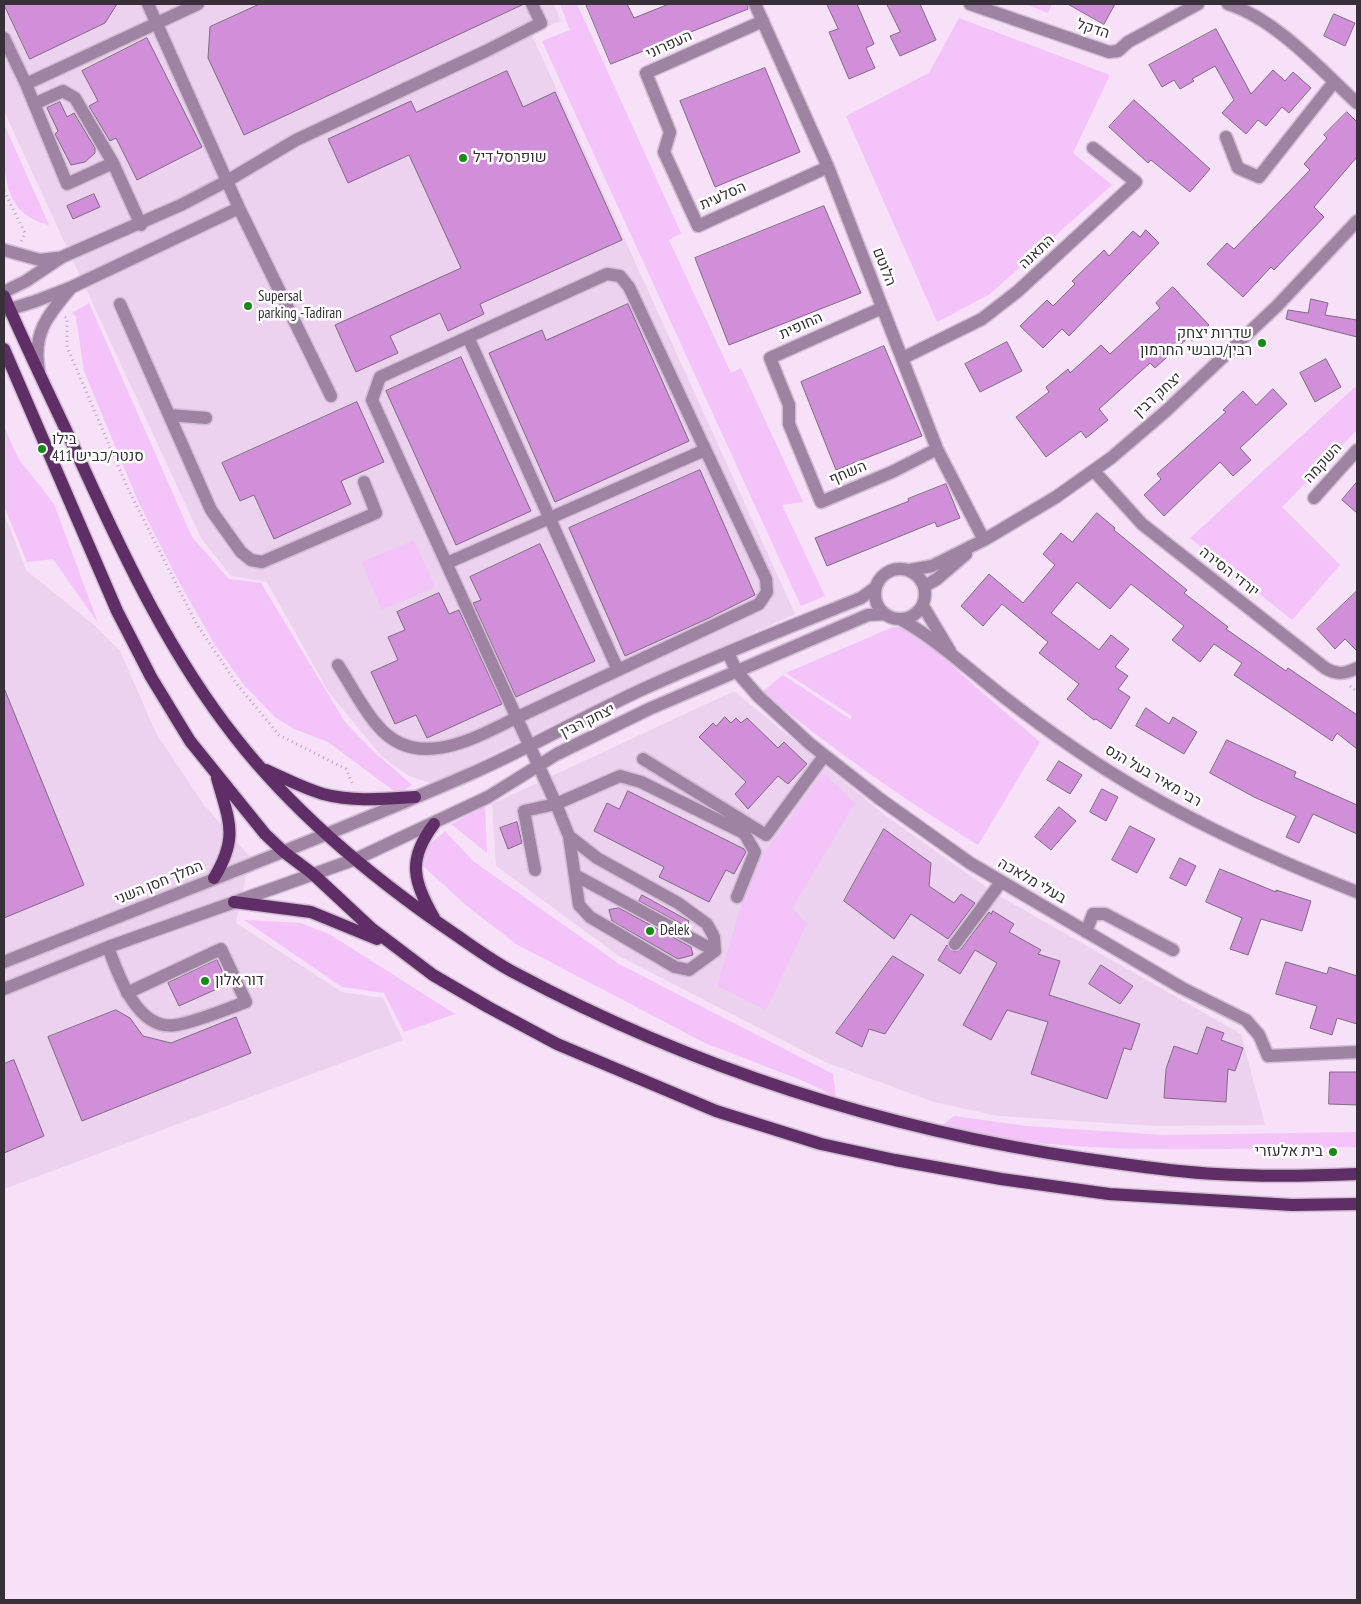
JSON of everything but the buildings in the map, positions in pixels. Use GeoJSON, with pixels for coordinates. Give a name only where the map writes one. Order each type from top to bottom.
{"type":"FeatureCollection","features":[{"type":"Feature","properties":{"kind":"main road"},"geometry":{"type":"LineString","coordinates":[[4,294],[7,311],[40,373],[109,524],[162,625],[206,699],[260,767],[328,835],[437,922],[512,972],[603,1016],[739,1072],[888,1120],[988,1143],[1146,1168],[1271,1177],[1357,1174]]}},
{"type":"Feature","properties":{"kind":"main road"},"geometry":{"type":"LineString","coordinates":[[4,349],[116,611],[134,647],[190,741],[265,834],[284,852],[313,874],[394,947],[433,974],[488,1007],[558,1044],[716,1111],[758,1126],[821,1144],[895,1160],[1001,1179],[1109,1194],[1292,1205],[1341,1204],[1357,1206]]}},
{"type":"Feature","properties":{"kind":"main road"},"geometry":{"type":"LineString","coordinates":[[260,767],[305,788],[344,798],[363,800],[415,797]]}},
{"type":"Feature","properties":{"kind":"main road"},"geometry":{"type":"LineString","coordinates":[[214,878],[224,862],[231,833],[216,773]]}},
{"type":"Feature","properties":{"kind":"main road"},"geometry":{"type":"LineString","coordinates":[[434,824],[418,849],[414,865],[418,886],[437,922]]}},
{"type":"Feature","properties":{"kind":"main road"},"geometry":{"type":"LineString","coordinates":[[234,902],[311,912],[347,925],[394,947]]}},
{"type":"Feature","properties":{"kind":"street"},"geometry":{"type":"LineString","coordinates":[[148,4],[239,208],[330,396]]}},
{"type":"Feature","properties":{"kind":"street"},"geometry":{"type":"LineString","coordinates":[[26,84],[198,4]]}},
{"type":"Feature","properties":{"kind":"street"},"geometry":{"type":"LineString","coordinates":[[4,294],[62,257],[141,224],[227,181],[296,140],[486,52],[541,23],[532,4]]}},
{"type":"Feature","properties":{"kind":"street","name":"הלוטם"},"geometry":{"type":"LineString","coordinates":[[755,4],[828,167],[937,449],[981,541]]}},
{"type":"Feature","properties":{"kind":"street","name":"הדקל"},"geometry":{"type":"LineString","coordinates":[[970,4],[1109,52],[1118,51],[1128,42],[1198,4]]}},
{"type":"Feature","properties":{"kind":"street"},"geometry":{"type":"LineString","coordinates":[[1228,4],[1241,8],[1277,31],[1357,104]]}},
{"type":"Feature","properties":{"kind":"street","name":"העפרוני"},"geometry":{"type":"LineString","coordinates":[[670,132],[646,73],[763,20]]}},
{"type":"Feature","properties":{"kind":"street"},"geometry":{"type":"LineString","coordinates":[[4,38],[26,84],[68,184],[113,163]]}},
{"type":"Feature","properties":{"kind":"street"},"geometry":{"type":"LineString","coordinates":[[1226,137],[1238,168],[1258,177],[1334,82]]}},
{"type":"Feature","properties":{"kind":"street"},"geometry":{"type":"LineString","coordinates":[[34,104],[63,91],[75,98],[113,163],[141,224]]}},
{"type":"Feature","properties":{"kind":"street","name":"הסלעית"},"geometry":{"type":"LineString","coordinates":[[670,132],[664,152],[698,226],[828,167]]}},
{"type":"Feature","properties":{"kind":"street","name":"התאנה"},"geometry":{"type":"LineString","coordinates":[[903,358],[982,319],[1018,291],[1136,182],[1093,148]]}},
{"type":"Feature","properties":{"kind":"street"},"geometry":{"type":"LineString","coordinates":[[7,311],[72,287],[239,208]]}},
{"type":"Feature","properties":{"kind":"street","name":"יצחק רבין"},"geometry":{"type":"LineString","coordinates":[[910,570],[932,566],[981,541],[1056,497],[1094,471],[1166,411],[1220,361],[1277,306],[1357,222]]}},
{"type":"Feature","properties":{"kind":"street"},"geometry":{"type":"LineString","coordinates":[[4,250],[16,255],[40,260],[62,257]]}},
{"type":"Feature","properties":{"kind":"street"},"geometry":{"type":"LineString","coordinates":[[338,665],[378,726],[396,742],[418,749],[454,746],[518,717],[759,604],[767,592],[766,579],[629,287],[620,276],[607,274],[380,377],[372,400],[518,717],[556,804],[568,836],[579,905],[590,917],[675,967],[689,970],[715,951]]}},
{"type":"Feature","properties":{"kind":"street"},"geometry":{"type":"LineString","coordinates":[[40,373],[37,344],[50,313],[72,287]]}},
{"type":"Feature","properties":{"kind":"street"},"geometry":{"type":"LineString","coordinates":[[120,304],[211,510],[241,552],[251,560],[262,562],[276,557],[376,513],[364,482]]}},
{"type":"Feature","properties":{"kind":"street","name":"החופית"},"geometry":{"type":"LineString","coordinates":[[789,424],[789,405],[770,358],[882,308]]}},
{"type":"Feature","properties":{"kind":"street"},"geometry":{"type":"LineString","coordinates":[[468,337],[618,670]]}},
{"type":"Feature","properties":{"kind":"street"},"geometry":{"type":"LineString","coordinates":[[169,415],[206,418]]}},
{"type":"Feature","properties":{"kind":"street","name":"השחף"},"geometry":{"type":"LineString","coordinates":[[789,424],[821,502],[892,472],[937,449]]}},
{"type":"Feature","properties":{"kind":"street"},"geometry":{"type":"LineString","coordinates":[[447,563],[705,450]]}},
{"type":"Feature","properties":{"kind":"street","name":"השקמה"},"geometry":{"type":"LineString","coordinates":[[1314,498],[1357,450]]}},
{"type":"Feature","properties":{"kind":"street","name":"יורדי הסירה"},"geometry":{"type":"LineString","coordinates":[[1094,471],[1142,524],[1325,668],[1334,673],[1346,673],[1357,668]]}},
{"type":"Feature","properties":{"kind":"street","name":"יצחק רבין"},"geometry":{"type":"LineString","coordinates":[[925,586],[937,579],[981,541]]}},
{"type":"Feature","properties":{"kind":"street"},"geometry":{"type":"LineString","coordinates":[[895,569],[910,570],[922,580],[925,586],[923,606],[917,613],[902,620],[885,614],[876,600],[876,587],[882,576],[895,569]]}},
{"type":"Feature","properties":{"kind":"street","name":"יצחק רבין"},"geometry":{"type":"LineString","coordinates":[[328,835],[531,747],[641,690],[861,598],[876,587]]}},
{"type":"Feature","properties":{"kind":"street","name":"רבי מאיר בעל הנס"},"geometry":{"type":"LineString","coordinates":[[923,606],[952,655]]}},
{"type":"Feature","properties":{"kind":"street","name":"יצחק רבין"},"geometry":{"type":"LineString","coordinates":[[313,874],[356,859],[434,824],[497,792],[557,754],[613,726],[868,615],[885,614]]}},
{"type":"Feature","properties":{"kind":"street","name":"רבי מאיר בעל הנס"},"geometry":{"type":"LineString","coordinates":[[902,620],[920,630],[1004,698],[1078,751],[1164,804],[1289,866],[1357,892]]}},
{"type":"Feature","properties":{"kind":"street","name":"בעלי מלאכה"},"geometry":{"type":"LineString","coordinates":[[728,653],[737,672],[758,696],[824,756],[921,830],[1001,882],[1086,932],[1182,988],[1246,1020],[1259,1035],[1268,1056],[1357,1052]]}},
{"type":"Feature","properties":{"kind":"street"},"geometry":{"type":"LineString","coordinates":[[643,759],[766,836],[824,756]]}},
{"type":"Feature","properties":{"kind":"street"},"geometry":{"type":"LineString","coordinates":[[535,870],[524,811],[556,804],[620,776],[641,782],[744,833],[755,852],[737,896]]}},
{"type":"Feature","properties":{"kind":"street","name":"המלך חסן השני"},"geometry":{"type":"LineString","coordinates":[[4,962],[214,878],[328,835]]}},
{"type":"Feature","properties":{"kind":"street"},"geometry":{"type":"LineString","coordinates":[[568,836],[597,858],[678,903],[706,924],[714,937],[715,951]]}},
{"type":"Feature","properties":{"kind":"street"},"geometry":{"type":"LineString","coordinates":[[4,988],[108,947],[313,874]]}},
{"type":"Feature","properties":{"kind":"street"},"geometry":{"type":"LineString","coordinates":[[575,875],[715,951]]}},
{"type":"Feature","properties":{"kind":"street"},"geometry":{"type":"LineString","coordinates":[[955,944],[1001,882]]}},
{"type":"Feature","properties":{"kind":"street"},"geometry":{"type":"LineString","coordinates":[[1086,932],[1094,914],[1105,914],[1173,950]]}},
{"type":"Feature","properties":{"kind":"street"},"geometry":{"type":"LineString","coordinates":[[108,947],[121,984],[127,993],[154,1024],[175,1026],[246,1002],[221,949],[127,993]]}},
{"type":"Feature","properties":{"kind":"path"},"geometry":{"type":"LineString","coordinates":[[4,191],[25,233],[16,255]]}},
{"type":"Feature","properties":{"kind":"path"},"geometry":{"type":"LineString","coordinates":[[50,313],[67,318],[67,347],[128,489],[196,623],[236,683],[279,735],[346,769],[354,783],[344,798]]}},
{"type":"Feature","properties":{"kind":"shaded area"},"geometry":{"type":"Polygon","coordinates":[[[4,4],[554,4],[561,21],[531,33],[795,614],[561,721],[433,784],[409,776],[382,757],[328,691],[267,582],[231,576],[201,538],[4,111],[4,4]]]}},
{"type":"Feature","properties":{"kind":"shaded area"},"geometry":{"type":"Polygon","coordinates":[[[560,4],[577,4],[681,233],[669,240],[731,373],[741,368],[803,502],[782,505],[825,596],[801,606],[542,41],[570,30],[560,4]]]}},
{"type":"Feature","properties":{"kind":"shaded area"},"geometry":{"type":"Polygon","coordinates":[[[1025,4],[1052,4],[1048,13],[1025,4]]]}},
{"type":"Feature","properties":{"kind":"shaded area"},"geometry":{"type":"Polygon","coordinates":[[[959,18],[1110,75],[1073,153],[1112,185],[990,294],[937,322],[846,116],[929,73],[959,18]]]}},
{"type":"Feature","properties":{"kind":"shaded area"},"geometry":{"type":"Polygon","coordinates":[[[4,124],[49,225],[33,219],[21,210],[13,200],[5,173],[4,124]]]}},
{"type":"Feature","properties":{"kind":"shaded area"},"geometry":{"type":"Polygon","coordinates":[[[89,303],[192,537],[229,579],[261,583],[345,722],[373,751],[412,785],[398,794],[328,742],[294,729],[275,717],[245,686],[215,645],[178,580],[138,501],[84,371],[76,317],[72,313],[89,303]]]}},
{"type":"Feature","properties":{"kind":"shaded area"},"geometry":{"type":"Polygon","coordinates":[[[1357,385],[1357,430],[1282,507],[1340,565],[1292,620],[1190,538],[1357,385]]]}},
{"type":"Feature","properties":{"kind":"shaded area"},"geometry":{"type":"Polygon","coordinates":[[[4,427],[18,458],[54,504],[98,623],[53,559],[27,562],[4,506],[4,427]]]}},
{"type":"Feature","properties":{"kind":"shaded area"},"geometry":{"type":"Polygon","coordinates":[[[4,513],[26,570],[95,626],[120,651],[156,733],[204,805],[250,857],[236,923],[342,992],[383,998],[403,1040],[4,1189],[4,513]]]}},
{"type":"Feature","properties":{"kind":"shaded area"},"geometry":{"type":"Polygon","coordinates":[[[414,540],[435,587],[382,610],[362,562],[414,540]]]}},
{"type":"Feature","properties":{"kind":"shaded area"},"geometry":{"type":"Polygon","coordinates":[[[893,627],[911,628],[1040,742],[978,845],[922,810],[868,772],[762,692],[783,675],[850,719],[852,716],[786,673],[893,627]]]}},
{"type":"Feature","properties":{"kind":"shaded area"},"geometry":{"type":"Polygon","coordinates":[[[734,691],[886,816],[996,894],[1241,1034],[1265,1125],[1157,1126],[998,1116],[934,1102],[825,1062],[619,956],[496,866],[492,804],[734,691]]]}},
{"type":"Feature","properties":{"kind":"shaded area"},"geometry":{"type":"Polygon","coordinates":[[[823,773],[855,803],[792,908],[807,923],[766,1010],[717,986],[752,869],[823,773]]]}},
{"type":"Feature","properties":{"kind":"shaded area"},"geometry":{"type":"Polygon","coordinates":[[[485,806],[487,853],[451,824],[485,806]]]}},
{"type":"Feature","properties":{"kind":"shaded area"},"geometry":{"type":"Polygon","coordinates":[[[445,831],[473,861],[619,964],[833,1074],[836,1097],[806,1082],[705,1043],[516,944],[467,906],[423,866],[427,847],[445,831]]]}},
{"type":"Feature","properties":{"kind":"shaded area"},"geometry":{"type":"Polygon","coordinates":[[[244,920],[300,923],[329,934],[455,1014],[404,1032],[384,993],[342,987],[244,920]]]}},
{"type":"Feature","properties":{"kind":"shaded area"},"geometry":{"type":"Polygon","coordinates":[[[954,1116],[1026,1126],[1164,1135],[1357,1132],[1357,1147],[1147,1149],[1043,1143],[991,1137],[940,1127],[954,1116]]]}},
{"type":"Feature","properties":{"kind":"place","name":"שופרסל דיל"},"geometry":{"type":"Point","coordinates":[463,158]}},
{"type":"Feature","properties":{"kind":"place","name":"Supersal parking -Tadiran"},"geometry":{"type":"Point","coordinates":[248,306]}},
{"type":"Feature","properties":{"kind":"place","name":"שדרות יצחק רבין/כובשי החרמון"},"geometry":{"type":"Point","coordinates":[1262,343]}},
{"type":"Feature","properties":{"kind":"place","name":"בילו סנטר/כביש 411"},"geometry":{"type":"Point","coordinates":[42,449]}},
{"type":"Feature","properties":{"kind":"place","name":"Delek"},"geometry":{"type":"Point","coordinates":[650,931]}},
{"type":"Feature","properties":{"kind":"place","name":"דור אלון"},"geometry":{"type":"Point","coordinates":[205,981]}},
{"type":"Feature","properties":{"kind":"place","name":"בית אלעזרי"},"geometry":{"type":"Point","coordinates":[1333,1152]}}]}
